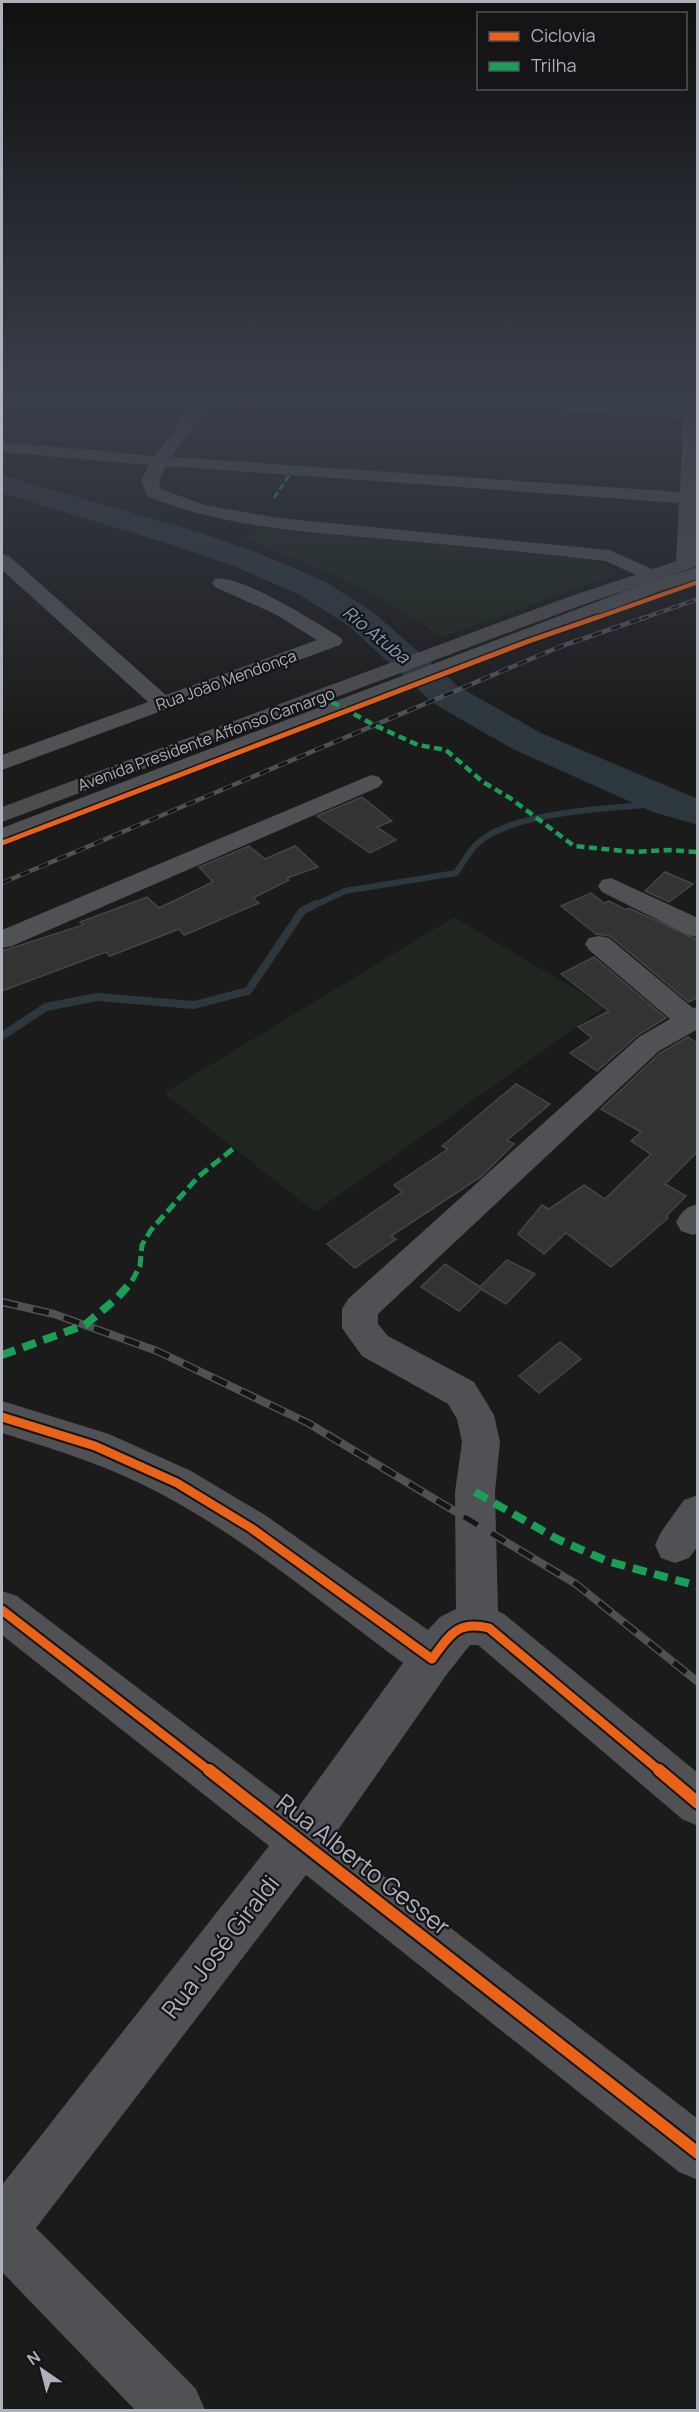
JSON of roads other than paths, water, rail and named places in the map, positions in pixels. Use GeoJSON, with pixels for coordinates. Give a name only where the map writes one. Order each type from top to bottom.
{"type":"FeatureCollection","features":[{"type":"Feature","properties":{"kind":"main road","name":"Avenida Presidente Affonso Camargo"},"geometry":{"type":"LineString","coordinates":[[2,815],[350,694],[411,663],[513,632],[650,575],[694,565]]}},
{"type":"Feature","properties":{"kind":"street"},"geometry":{"type":"LineString","coordinates":[[213,511],[300,526],[609,556],[650,575]]}},
{"type":"Feature","properties":{"kind":"street"},"geometry":{"type":"LineString","coordinates":[[2,836],[350,694],[513,632],[652,587],[694,565],[693,511]]}},
{"type":"Feature","properties":{"kind":"street"},"geometry":{"type":"LineString","coordinates":[[2,560],[162,704]]}},
{"type":"Feature","properties":{"kind":"street","name":"Rua João Mendonça"},"geometry":{"type":"LineString","coordinates":[[2,763],[333,641],[282,610],[222,583]]}},
{"type":"Feature","properties":{"kind":"street"},"geometry":{"type":"LineString","coordinates":[[2,940],[371,782]]}},
{"type":"Feature","properties":{"kind":"street"},"geometry":{"type":"LineString","coordinates":[[611,886],[698,929]]}},
{"type":"Feature","properties":{"kind":"street"},"geometry":{"type":"LineString","coordinates":[[599,944],[693,1018],[649,1044],[360,1308],[360,1328],[375,1346],[461,1393],[475,1415],[481,1443],[475,1492],[477,1624],[489,1628],[698,1803]]}},
{"type":"Feature","properties":{"kind":"street"},"geometry":{"type":"LineString","coordinates":[[2,1417],[95,1446],[177,1483],[251,1528],[432,1659]]}},
{"type":"Feature","properties":{"kind":"street"},"geometry":{"type":"LineString","coordinates":[[675,1545],[698,1513]]}},
{"type":"Feature","properties":{"kind":"street","name":"Rua Alberto Gesser"},"geometry":{"type":"LineString","coordinates":[[2,1610],[698,2153]]}},
{"type":"Feature","properties":{"kind":"street","name":"Rua José Giraldi"},"geometry":{"type":"LineString","coordinates":[[2,2228],[302,1842],[432,1659],[455,1630],[465,1624],[477,1624]]}},
{"type":"Feature","properties":{"kind":"street"},"geometry":{"type":"LineString","coordinates":[[2,2234],[175,2410]]}},
{"type":"Feature","properties":{"kind":"waterway","name":"Rio Atuba"},"geometry":{"type":"LineString","coordinates":[[91,511],[190,540],[247,560],[312,588],[361,619],[446,695],[527,741],[667,803],[698,813]]}},
{"type":"Feature","properties":{"kind":"waterway"},"geometry":{"type":"LineString","coordinates":[[313,906],[345,891],[456,873],[478,843],[494,832],[516,824],[568,812],[667,803]]}},
{"type":"Feature","properties":{"kind":"waterway"},"geometry":{"type":"LineString","coordinates":[[2,1036],[46,1007],[97,997],[194,1005],[248,991],[302,911],[316,904]]}},
{"type":"Feature","properties":{"kind":"railway"},"geometry":{"type":"LineString","coordinates":[[641,619],[698,599]]}},
{"type":"Feature","properties":{"kind":"railway"},"geometry":{"type":"LineString","coordinates":[[2,883],[559,647],[646,617]]}},
{"type":"Feature","properties":{"kind":"railway"},"geometry":{"type":"LineString","coordinates":[[2,1302],[54,1314],[157,1351],[308,1423],[576,1584],[698,1682]]}}]}
